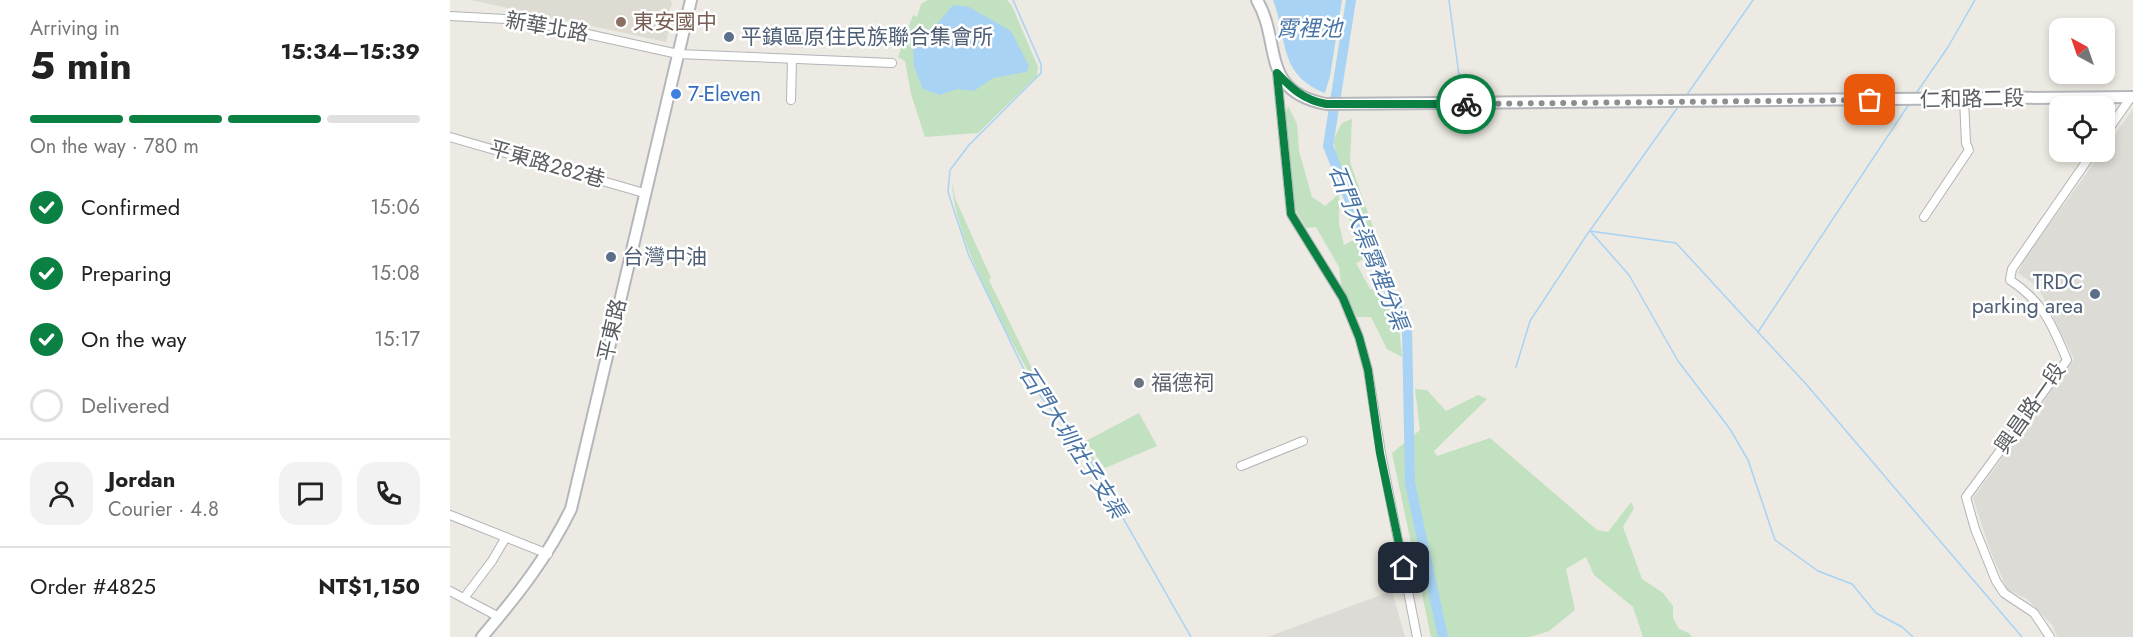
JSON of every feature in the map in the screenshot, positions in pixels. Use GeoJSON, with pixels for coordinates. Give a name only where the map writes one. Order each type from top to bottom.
{"type":"FeatureCollection","features":[{"type":"Feature","properties":{"kind":"main road","name":"平東路"},"geometry":{"type":"LineString","coordinates":[[483,637],[529,582],[548,554],[571,509],[691,0]]}},
{"type":"Feature","properties":{"kind":"main road"},"geometry":{"type":"LineString","coordinates":[[1257,0],[1263,10],[1277,73]]}},
{"type":"Feature","properties":{"kind":"main road","name":"仁和路二段"},"geometry":{"type":"LineString","coordinates":[[1277,73],[1294,91],[1311,101],[1342,105],[2132,97]]}},
{"type":"Feature","properties":{"kind":"street","name":"新華北路"},"geometry":{"type":"LineString","coordinates":[[450,16],[524,20],[678,54],[892,63]]}},
{"type":"Feature","properties":{"kind":"street"},"geometry":{"type":"LineString","coordinates":[[791,100],[792,60]]}},
{"type":"Feature","properties":{"kind":"street"},"geometry":{"type":"LineString","coordinates":[[1277,73],[1291,214],[1343,298],[1359,337],[1368,370],[1380,453],[1418,637]]}},
{"type":"Feature","properties":{"kind":"street"},"geometry":{"type":"LineString","coordinates":[[2115,121],[2132,97]]}},
{"type":"Feature","properties":{"kind":"street"},"geometry":{"type":"LineString","coordinates":[[1924,216],[1969,150],[1966,143],[1964,99]]}},
{"type":"Feature","properties":{"kind":"street","name":"平東路282巷"},"geometry":{"type":"LineString","coordinates":[[450,137],[644,193]]}},
{"type":"Feature","properties":{"kind":"street","name":"興昌路一段"},"geometry":{"type":"LineString","coordinates":[[2050,637],[2034,613],[2004,593],[1996,581],[1975,529],[1966,497],[2067,360],[2054,329],[2031,294],[2010,280],[2012,269],[2086,162]]}},
{"type":"Feature","properties":{"kind":"street"},"geometry":{"type":"LineString","coordinates":[[1241,466],[1303,441]]}},
{"type":"Feature","properties":{"kind":"street"},"geometry":{"type":"LineString","coordinates":[[450,515],[548,554]]}},
{"type":"Feature","properties":{"kind":"street"},"geometry":{"type":"LineString","coordinates":[[465,598],[506,537]]}},
{"type":"Feature","properties":{"kind":"street"},"geometry":{"type":"LineString","coordinates":[[450,591],[499,617]]}},
{"type":"Feature","properties":{"kind":"shaded area","name":"東安國中"},"geometry":{"type":"Polygon","coordinates":[[[471,0],[671,0],[672,4],[666,19],[670,26],[666,42],[471,0]]]}},
{"type":"Feature","properties":{"kind":"shaded area"},"geometry":{"type":"Polygon","coordinates":[[[2133,109],[2133,637],[2057,637],[2053,626],[2027,599],[2007,589],[1990,550],[1973,498],[2074,359],[2038,287],[2018,273],[2023,261],[2095,162],[2115,162],[2115,134],[2133,109]]]}},
{"type":"Feature","properties":{"kind":"shaded area"},"geometry":{"type":"Polygon","coordinates":[[[1392,591],[1405,637],[1267,637],[1392,591]]]}},
{"type":"Feature","properties":{"kind":"green space"},"geometry":{"type":"Polygon","coordinates":[[[928,0],[1007,0],[1012,6],[1038,67],[1037,76],[978,133],[925,137],[911,94],[905,61],[898,57],[913,15],[917,17],[921,4],[928,0]]]}},
{"type":"Feature","properties":{"kind":"green space"},"geometry":{"type":"Polygon","coordinates":[[[1288,106],[1297,124],[1299,151],[1312,197],[1325,206],[1339,194],[1339,224],[1344,245],[1354,240],[1333,140],[1342,123],[1352,119],[1350,162],[1381,250],[1356,263],[1370,289],[1381,291],[1399,327],[1402,357],[1387,349],[1371,317],[1357,317],[1342,290],[1339,267],[1316,227],[1306,228],[1294,207],[1282,124],[1288,106]]]}},
{"type":"Feature","properties":{"kind":"green space"},"geometry":{"type":"Polygon","coordinates":[[[952,182],[955,198],[991,278],[989,280],[1044,393],[1104,471],[1099,474],[1086,451],[1043,397],[999,316],[972,260],[962,232],[955,206],[952,182]]]}},
{"type":"Feature","properties":{"kind":"green space"},"geometry":{"type":"Polygon","coordinates":[[[1415,389],[1427,390],[1446,411],[1478,395],[1487,399],[1434,451],[1437,456],[1490,438],[1597,530],[1608,532],[1631,502],[1634,508],[1623,527],[1642,579],[1663,593],[1673,606],[1673,618],[1679,629],[1689,633],[1692,637],[1643,637],[1633,607],[1594,575],[1586,557],[1566,569],[1575,610],[1549,631],[1530,637],[1431,637],[1392,453],[1420,430],[1415,389]]]}},
{"type":"Feature","properties":{"kind":"green space"},"geometry":{"type":"Polygon","coordinates":[[[1139,413],[1157,446],[1105,468],[1086,441],[1139,413]]]}},
{"type":"Feature","properties":{"kind":"water","name":"霄裡池"},"geometry":{"type":"Polygon","coordinates":[[[1273,0],[1342,0],[1330,76],[1325,93],[1299,76],[1292,66],[1273,0]]]}},
{"type":"Feature","properties":{"kind":"water"},"geometry":{"type":"Polygon","coordinates":[[[953,5],[969,7],[1011,31],[1029,66],[1026,72],[993,78],[974,91],[957,89],[940,95],[923,89],[914,67],[913,42],[917,36],[932,30],[953,5]]]}},
{"type":"Feature","properties":{"kind":"waterway","name":"石門大圳社子支渠"},"geometry":{"type":"LineString","coordinates":[[1013,0],[1041,64],[1041,73],[969,145],[950,170],[948,192],[969,256],[1030,382],[1091,462],[1191,637]]}},
{"type":"Feature","properties":{"kind":"waterway","name":"石門大渠霄裡分渠"},"geometry":{"type":"LineString","coordinates":[[1351,0],[1328,146],[1373,259],[1407,328],[1410,483],[1443,637]]}},
{"type":"Feature","properties":{"kind":"waterway"},"geometry":{"type":"LineString","coordinates":[[1449,0],[1462,98]]}},
{"type":"Feature","properties":{"kind":"waterway"},"geometry":{"type":"LineString","coordinates":[[1686,96],[1753,0]]}},
{"type":"Feature","properties":{"kind":"waterway"},"geometry":{"type":"LineString","coordinates":[[1915,95],[1948,47],[1975,0]]}},
{"type":"Feature","properties":{"kind":"waterway"},"geometry":{"type":"LineString","coordinates":[[1758,332],[1909,104]]}},
{"type":"Feature","properties":{"kind":"waterway"},"geometry":{"type":"LineString","coordinates":[[1516,367],[1530,321],[1586,236],[1678,107]]}},
{"type":"Feature","properties":{"kind":"waterway"},"geometry":{"type":"LineString","coordinates":[[1590,231],[1676,243],[1806,384],[2022,637]]}},
{"type":"Feature","properties":{"kind":"waterway"},"geometry":{"type":"LineString","coordinates":[[1591,232],[1629,275],[1678,361],[1730,429],[1748,460],[1775,540],[1818,571],[1852,584],[1876,613],[1902,627],[1913,637]]}},
{"type":"Feature","properties":{"kind":"way so far"},"geometry":{"type":"LineString","coordinates":[[1466,104],[1870,100]]}},
{"type":"Feature","properties":{"kind":"place","name":"東安國中"},"geometry":{"type":"Point","coordinates":[621,22]}},
{"type":"Feature","properties":{"kind":"place","name":"平鎮區原住民族聯合集會所"},"geometry":{"type":"Point","coordinates":[729,37]}},
{"type":"Feature","properties":{"kind":"place","name":"7-Eleven"},"geometry":{"type":"Point","coordinates":[676,94]}},
{"type":"Feature","properties":{"kind":"place","name":"台灣中油"},"geometry":{"type":"Point","coordinates":[611,257]}},
{"type":"Feature","properties":{"kind":"place","name":"TRDC parking area"},"geometry":{"type":"Point","coordinates":[2095,294]}},
{"type":"Feature","properties":{"kind":"place","name":"福德祠"},"geometry":{"type":"Point","coordinates":[1139,383]}},
{"type":"Feature","properties":{"kind":"route"},"geometry":{"type":"LineString","coordinates":[[1404,568],[1380,453],[1368,370],[1359,337],[1343,298],[1291,214],[1277,73],[1294,91],[1311,101],[1326,104],[1466,104]]}}]}
